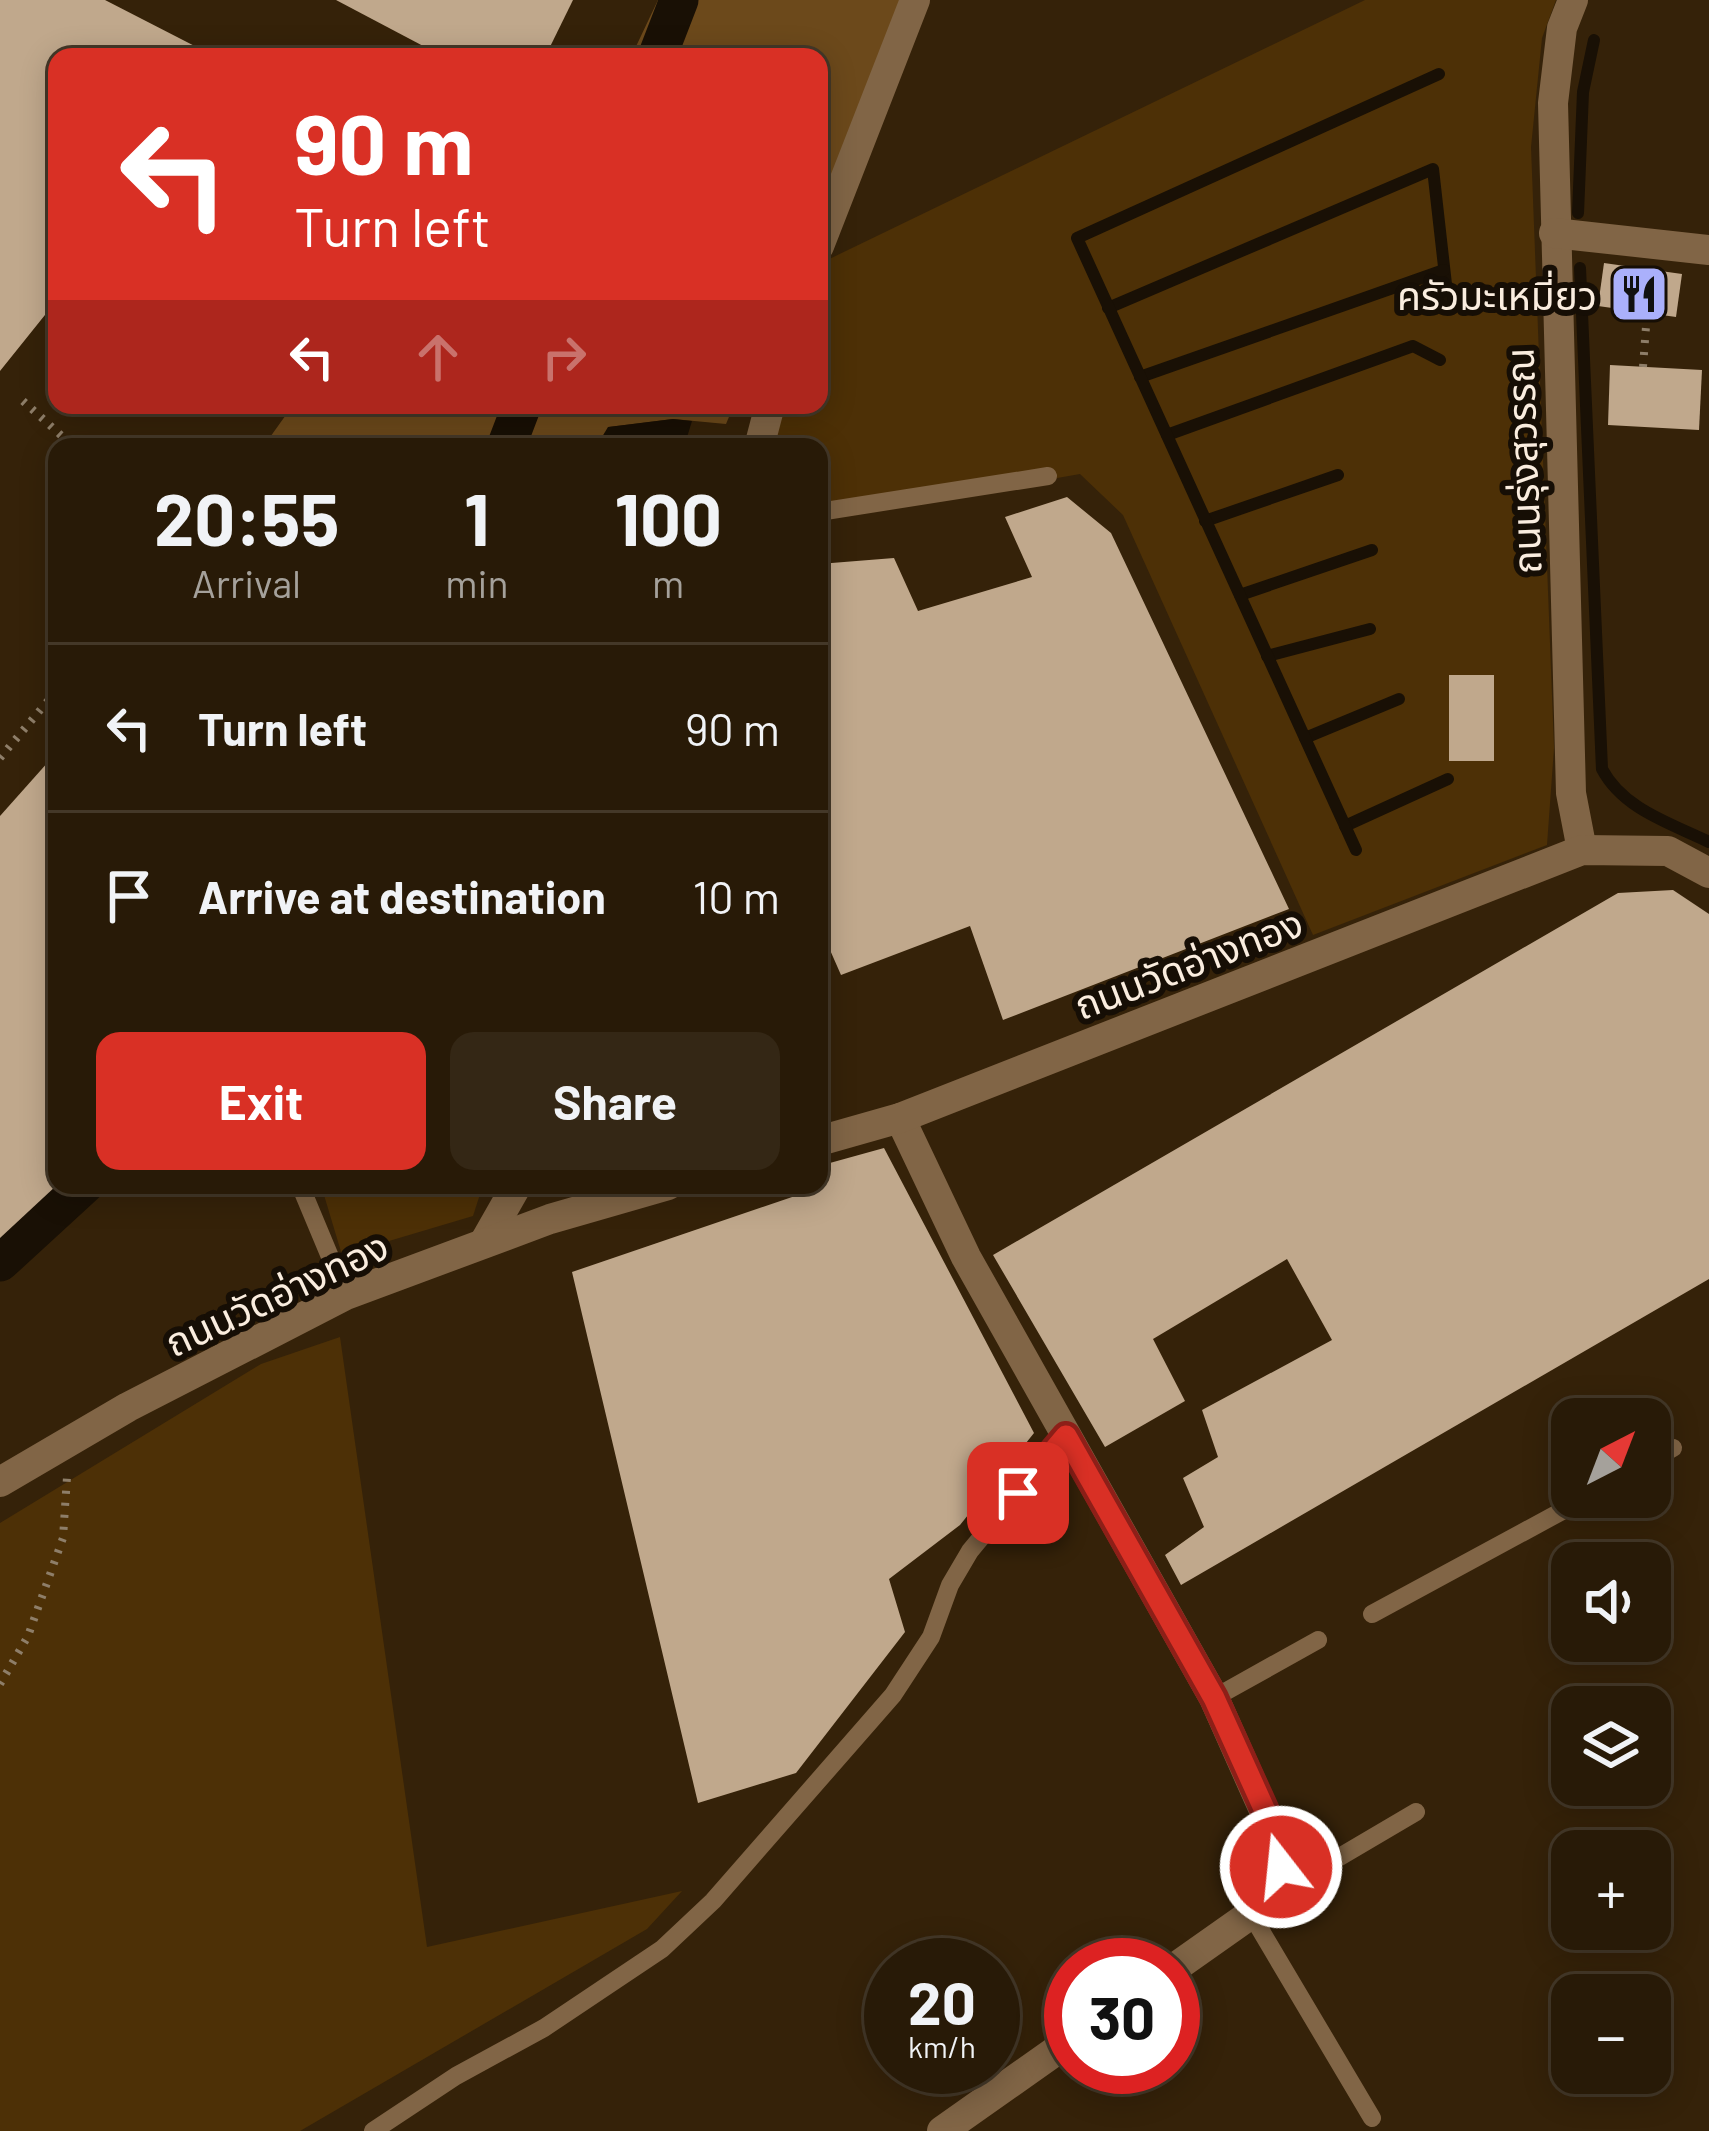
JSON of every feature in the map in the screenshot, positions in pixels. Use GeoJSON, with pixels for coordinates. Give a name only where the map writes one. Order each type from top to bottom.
{"type":"FeatureCollection","features":[{"type":"Feature","properties":{"kind":"street"},"geometry":{"type":"LineString","coordinates":[[828,223],[915,0]]}},
{"type":"Feature","properties":{"kind":"street","name":"ถนนรุ่งสุวรรณ"},"geometry":{"type":"LineString","coordinates":[[1574,0],[1562,28],[1553,103],[1554,233],[1571,793],[1582,850]]}},
{"type":"Feature","properties":{"kind":"street"},"geometry":{"type":"LineString","coordinates":[[1554,233],[1709,250]]}},
{"type":"Feature","properties":{"kind":"street"},"geometry":{"type":"LineString","coordinates":[[1582,850],[1668,851],[1709,873]]}},
{"type":"Feature","properties":{"kind":"street","name":"ถนนวัดอ่างทอง"},"geometry":{"type":"LineString","coordinates":[[828,1138],[900,1118],[1582,850]]}},
{"type":"Feature","properties":{"kind":"street"},"geometry":{"type":"LineString","coordinates":[[900,1118],[966,1257],[1214,1698],[1276,1835],[1281,1867],[1274,1889],[1251,1914],[1200,1950]]}},
{"type":"Feature","properties":{"kind":"street"},"geometry":{"type":"LineString","coordinates":[[484,1244],[513,1194]]}},
{"type":"Feature","properties":{"kind":"street","name":"ถนนวัดอ่างทอง"},"geometry":{"type":"LineString","coordinates":[[0,1482],[346,1295],[550,1220],[638,1194]]}},
{"type":"Feature","properties":{"kind":"street"},"geometry":{"type":"LineString","coordinates":[[943,2131],[1044,2059]]}},
{"type":"Feature","properties":{"kind":"lane"},"geometry":{"type":"LineString","coordinates":[[828,511],[1048,476]]}},
{"type":"Feature","properties":{"kind":"lane"},"geometry":{"type":"LineString","coordinates":[[304,1194],[346,1295]]}},
{"type":"Feature","properties":{"kind":"lane"},"geometry":{"type":"LineString","coordinates":[[373,2131],[456,2076],[544,2028],[642,1962],[713,1901],[892,1695],[931,1637],[950,1585],[970,1550],[1066,1436]]}},
{"type":"Feature","properties":{"kind":"lane"},"geometry":{"type":"LineString","coordinates":[[1372,1614],[1551,1517]]}},
{"type":"Feature","properties":{"kind":"lane"},"geometry":{"type":"LineString","coordinates":[[1214,1698],[1318,1640]]}},
{"type":"Feature","properties":{"kind":"lane"},"geometry":{"type":"LineString","coordinates":[[1274,1889],[1416,1812]]}},
{"type":"Feature","properties":{"kind":"lane"},"geometry":{"type":"LineString","coordinates":[[1251,1914],[1372,2118]]}},
{"type":"Feature","properties":{"kind":"path"},"geometry":{"type":"LineString","coordinates":[[1643,367],[1647,313]]}},
{"type":"Feature","properties":{"kind":"path"},"geometry":{"type":"LineString","coordinates":[[23,401],[64,438]]}},
{"type":"Feature","properties":{"kind":"path"},"geometry":{"type":"LineString","coordinates":[[0,758],[48,701]]}},
{"type":"Feature","properties":{"kind":"path"},"geometry":{"type":"LineString","coordinates":[[0,1684],[28,1636],[63,1538],[69,1441]]}},
{"type":"Feature","properties":{"kind":"shaded area"},"geometry":{"type":"Polygon","coordinates":[[[658,0],[907,0],[828,185],[828,48],[635,48],[658,0]]]}},
{"type":"Feature","properties":{"kind":"shaded area"},"geometry":{"type":"Polygon","coordinates":[[[1365,0],[1556,0],[1542,38],[1531,147],[1554,748],[1547,845],[1313,935],[1123,515],[1080,474],[828,518],[828,438],[774,438],[776,414],[828,414],[828,260],[1365,0]]]}},
{"type":"Feature","properties":{"kind":"shaded area"},"geometry":{"type":"Polygon","coordinates":[[[287,414],[730,414],[726,424],[673,419],[609,427],[602,438],[269,438],[287,414]]]}},
{"type":"Feature","properties":{"kind":"shaded area"},"geometry":{"type":"Polygon","coordinates":[[[692,421],[687,438],[601,438],[608,427],[692,421]]]}},
{"type":"Feature","properties":{"kind":"shaded area"},"geometry":{"type":"Polygon","coordinates":[[[324,1194],[480,1194],[473,1216],[342,1255],[324,1194]]]}},
{"type":"Feature","properties":{"kind":"shaded area"},"geometry":{"type":"Polygon","coordinates":[[[340,1337],[427,1947],[682,1891],[647,1929],[300,2131],[0,2131],[0,1523],[261,1364],[340,1337]]]}},
{"type":"Feature","properties":{"kind":"building"},"geometry":{"type":"Polygon","coordinates":[[[0,0],[105,0],[198,48],[48,48],[48,311],[0,371],[0,0]]]}},
{"type":"Feature","properties":{"kind":"building"},"geometry":{"type":"Polygon","coordinates":[[[336,0],[573,0],[549,48],[427,48],[336,0]]]}},
{"type":"Feature","properties":{"kind":"building","name":"ครัวมะเหมี่ยว"},"geometry":{"type":"Polygon","coordinates":[[[1604,263],[1682,274],[1676,317],[1598,306],[1604,263]]]}},
{"type":"Feature","properties":{"kind":"building"},"geometry":{"type":"Polygon","coordinates":[[[1610,365],[1702,370],[1699,430],[1608,425],[1610,365]]]}},
{"type":"Feature","properties":{"kind":"building"},"geometry":{"type":"Polygon","coordinates":[[[1067,497],[1111,533],[1289,909],[1003,1020],[970,926],[841,975],[828,945],[828,563],[894,558],[918,611],[1032,577],[1005,517],[1067,497]]]}},
{"type":"Feature","properties":{"kind":"building"},"geometry":{"type":"Polygon","coordinates":[[[1449,675],[1494,675],[1494,761],[1449,761],[1449,675]]]}},
{"type":"Feature","properties":{"kind":"building"},"geometry":{"type":"Polygon","coordinates":[[[48,762],[48,1193],[0,1238],[0,816],[48,762]]]}},
{"type":"Feature","properties":{"kind":"building"},"geometry":{"type":"Polygon","coordinates":[[[1673,890],[1709,914],[1709,1279],[1181,1585],[1165,1555],[1204,1527],[1183,1478],[1218,1457],[1202,1410],[1332,1340],[1287,1259],[1153,1339],[1185,1401],[1105,1447],[993,1255],[1618,893],[1673,890]]]}},
{"type":"Feature","properties":{"kind":"building"},"geometry":{"type":"Polygon","coordinates":[[[884,1148],[1034,1433],[960,1525],[889,1579],[905,1632],[796,1773],[698,1803],[572,1272],[798,1194],[828,1194],[828,1164],[884,1148]]]}},
{"type":"Feature","properties":{"kind":"waterway"},"geometry":{"type":"LineString","coordinates":[[660,48],[679,0]]}},
{"type":"Feature","properties":{"kind":"waterway"},"geometry":{"type":"LineString","coordinates":[[1578,213],[1583,92],[1594,40]]}},
{"type":"Feature","properties":{"kind":"waterway"},"geometry":{"type":"LineString","coordinates":[[1356,850],[1077,238],[1439,74]]}},
{"type":"Feature","properties":{"kind":"waterway"},"geometry":{"type":"LineString","coordinates":[[1108,308],[1433,169],[1448,302]]}},
{"type":"Feature","properties":{"kind":"waterway"},"geometry":{"type":"LineString","coordinates":[[1580,268],[1602,769],[1635,805],[1709,842]]}},
{"type":"Feature","properties":{"kind":"waterway"},"geometry":{"type":"LineString","coordinates":[[1140,377],[1444,270]]}},
{"type":"Feature","properties":{"kind":"waterway"},"geometry":{"type":"LineString","coordinates":[[1167,435],[1413,346],[1440,360]]}},
{"type":"Feature","properties":{"kind":"waterway"},"geometry":{"type":"LineString","coordinates":[[509,438],[519,414]]}},
{"type":"Feature","properties":{"kind":"waterway"},"geometry":{"type":"LineString","coordinates":[[1205,521],[1338,475]]}},
{"type":"Feature","properties":{"kind":"waterway"},"geometry":{"type":"LineString","coordinates":[[1240,595],[1372,550]]}},
{"type":"Feature","properties":{"kind":"waterway"},"geometry":{"type":"LineString","coordinates":[[1267,656],[1370,629]]}},
{"type":"Feature","properties":{"kind":"waterway"},"geometry":{"type":"LineString","coordinates":[[1305,738],[1399,699]]}},
{"type":"Feature","properties":{"kind":"waterway"},"geometry":{"type":"LineString","coordinates":[[1345,826],[1448,779]]}},
{"type":"Feature","properties":{"kind":"waterway"},"geometry":{"type":"LineString","coordinates":[[0,1262],[74,1194]]}},
{"type":"Feature","properties":{"kind":"place","name":"ครัวมะเหมี่ยว"},"geometry":{"type":"Point","coordinates":[1639,294]}},
{"type":"Feature","properties":{"kind":"route"},"geometry":{"type":"LineString","coordinates":[[1018,1493],[1066,1436],[1214,1698],[1276,1835],[1281,1867]]}}]}
